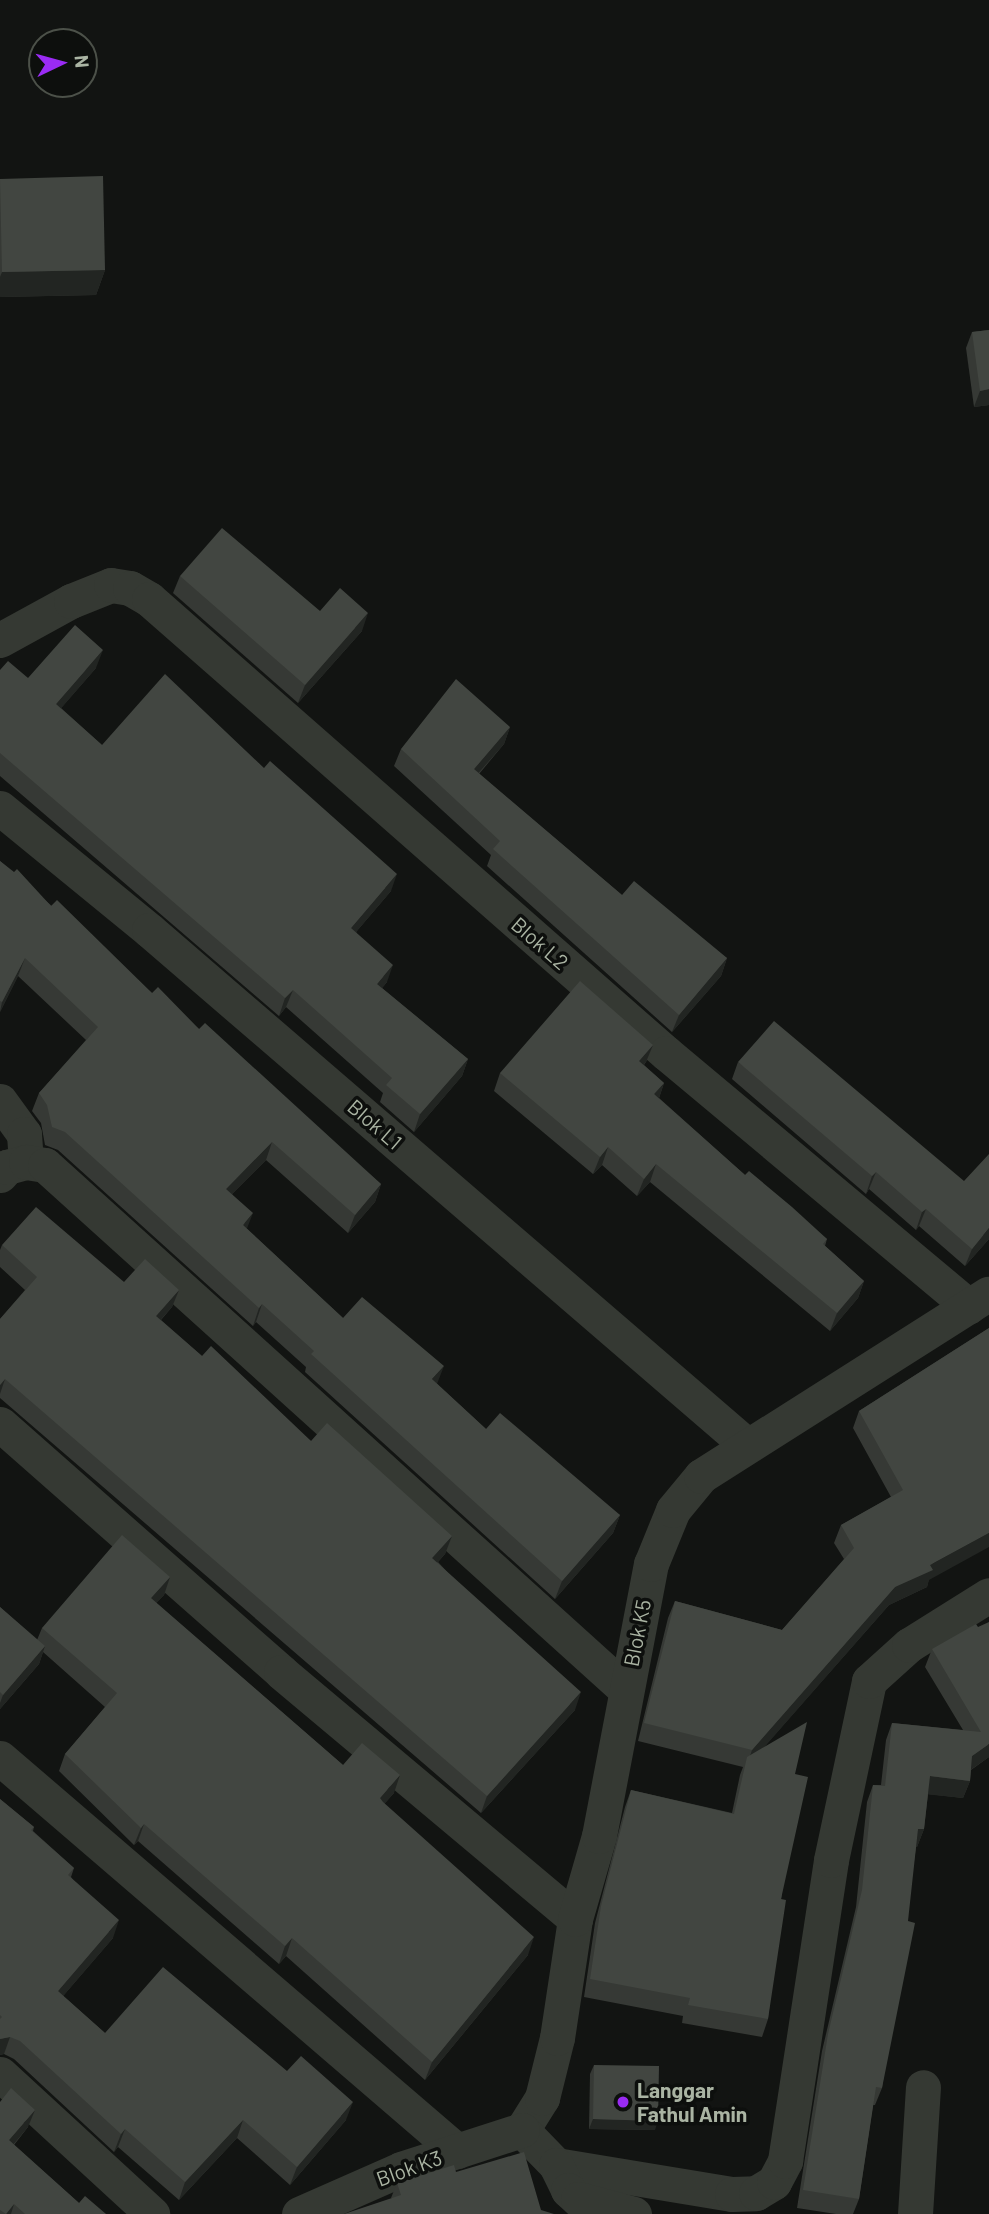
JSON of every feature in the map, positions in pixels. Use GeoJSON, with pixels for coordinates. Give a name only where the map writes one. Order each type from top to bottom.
{"type":"FeatureCollection","features":[{"type":"Feature","properties":{"kind":"street","name":"Blok L2"},"geometry":{"type":"LineString","coordinates":[[0,640],[71,601],[111,586],[130,588],[149,598],[666,1053],[979,1300]]}},
{"type":"Feature","properties":{"kind":"street","name":"Blok L1"},"geometry":{"type":"LineString","coordinates":[[0,808],[160,939],[747,1445]]}},
{"type":"Feature","properties":{"kind":"street"},"geometry":{"type":"LineString","coordinates":[[0,1101],[24,1134],[13,1168],[45,1166],[625,1689]]}},
{"type":"Feature","properties":{"kind":"street","name":"Blok K5"},"geometry":{"type":"LineString","coordinates":[[522,2130],[542,2098],[548,2074],[575,1919],[599,1836],[650,1563],[673,1510],[701,1476],[979,1300]]}},
{"type":"Feature","properties":{"kind":"street"},"geometry":{"type":"LineString","coordinates":[[0,1424],[291,1681],[575,1919]]}},
{"type":"Feature","properties":{"kind":"street"},"geometry":{"type":"LineString","coordinates":[[556,2165],[732,2194],[756,2193],[774,2182],[785,2161],[831,1860],[870,1681],[909,1645],[989,1595]]}},
{"type":"Feature","properties":{"kind":"street"},"geometry":{"type":"LineString","coordinates":[[0,1758],[457,2151]]}},
{"type":"Feature","properties":{"kind":"street"},"geometry":{"type":"LineString","coordinates":[[0,2074],[152,2214]]}},
{"type":"Feature","properties":{"kind":"street"},"geometry":{"type":"LineString","coordinates":[[915,2214],[923,2087]]}},
{"type":"Feature","properties":{"kind":"street"},"geometry":{"type":"LineString","coordinates":[[522,2130],[556,2165],[568,2190],[578,2199],[634,2214]]}},
{"type":"Feature","properties":{"kind":"street","name":"Blok K3"},"geometry":{"type":"LineString","coordinates":[[299,2214],[401,2169],[522,2130]]}},
{"type":"Feature","properties":{"kind":"building"},"geometry":{"type":"Polygon","coordinates":[[[103,176],[105,270],[2,272],[0,179],[103,176]]]}},
{"type":"Feature","properties":{"kind":"building"},"geometry":{"type":"Polygon","coordinates":[[[989,330],[989,389],[980,391],[972,332],[989,330]]]}},
{"type":"Feature","properties":{"kind":"building"},"geometry":{"type":"Polygon","coordinates":[[[222,528],[320,611],[340,588],[368,613],[305,685],[180,576],[222,528]]]}},
{"type":"Feature","properties":{"kind":"building"},"geometry":{"type":"Polygon","coordinates":[[[75,625],[103,650],[56,704],[102,745],[165,674],[264,768],[270,761],[397,874],[351,928],[393,965],[377,984],[468,1059],[420,1114],[386,1085],[392,1078],[293,990],[285,998],[0,753],[0,670],[8,661],[28,678],[75,625]]]}},
{"type":"Feature","properties":{"kind":"building"},"geometry":{"type":"Polygon","coordinates":[[[456,679],[510,727],[474,769],[622,895],[634,881],[727,958],[679,1015],[493,849],[500,841],[401,749],[456,679]]]}},
{"type":"Feature","properties":{"kind":"building"},"geometry":{"type":"Polygon","coordinates":[[[0,861],[14,872],[17,869],[51,906],[57,900],[152,993],[158,987],[199,1029],[205,1023],[381,1184],[355,1215],[272,1142],[226,1189],[253,1213],[243,1225],[343,1318],[362,1297],[444,1366],[432,1379],[486,1429],[500,1413],[620,1515],[562,1581],[311,1354],[314,1351],[262,1304],[259,1308],[65,1132],[52,1127],[47,1105],[39,1093],[98,1027],[25,958],[2,1002],[0,1001],[0,861]]]}},
{"type":"Feature","properties":{"kind":"building"},"geometry":{"type":"Polygon","coordinates":[[[580,981],[653,1045],[639,1061],[664,1083],[654,1094],[745,1175],[749,1171],[792,1207],[827,1239],[823,1244],[864,1281],[837,1313],[656,1164],[644,1179],[608,1147],[600,1157],[500,1073],[580,981]]]}},
{"type":"Feature","properties":{"kind":"building"},"geometry":{"type":"Polygon","coordinates":[[[774,1021],[964,1181],[989,1154],[989,1228],[972,1249],[926,1209],[922,1212],[876,1172],[872,1176],[738,1062],[774,1021]]]}},
{"type":"Feature","properties":{"kind":"building"},"geometry":{"type":"Polygon","coordinates":[[[36,1207],[124,1282],[145,1259],[179,1290],[156,1316],[202,1356],[211,1346],[311,1441],[327,1423],[452,1536],[432,1558],[581,1692],[487,1796],[5,1379],[0,1385],[0,1319],[37,1277],[2,1245],[36,1207]]]}},
{"type":"Feature","properties":{"kind":"building"},"geometry":{"type":"Polygon","coordinates":[[[989,1328],[989,1533],[930,1565],[933,1570],[895,1587],[752,1750],[644,1723],[675,1601],[782,1630],[854,1548],[841,1525],[903,1490],[859,1411],[989,1328]]]}},
{"type":"Feature","properties":{"kind":"building"},"geometry":{"type":"Polygon","coordinates":[[[122,1535],[170,1577],[151,1598],[343,1765],[362,1743],[400,1775],[380,1798],[383,1802],[534,1937],[432,2062],[292,1938],[285,1946],[144,1824],[141,1828],[65,1754],[117,1693],[42,1628],[122,1535]]]}},
{"type":"Feature","properties":{"kind":"building"},"geometry":{"type":"Polygon","coordinates":[[[0,1607],[45,1646],[3,1695],[0,1692],[0,1607]]]}},
{"type":"Feature","properties":{"kind":"building"},"geometry":{"type":"Polygon","coordinates":[[[989,1622],[989,1744],[972,1756],[970,1781],[930,1776],[924,1829],[918,1829],[908,1921],[915,1923],[882,2088],[876,2087],[859,2199],[803,2190],[828,2034],[862,1890],[873,1785],[885,1786],[892,1723],[981,1732],[932,1649],[976,1624],[978,1627],[989,1622]]]}},
{"type":"Feature","properties":{"kind":"building"},"geometry":{"type":"Polygon","coordinates":[[[807,1722],[795,1774],[808,1777],[781,1899],[786,1900],[768,2019],[688,2005],[690,1998],[590,1979],[601,1906],[631,1790],[734,1814],[747,1757],[807,1722]]]}},
{"type":"Feature","properties":{"kind":"building"},"geometry":{"type":"Polygon","coordinates":[[[0,1799],[34,1827],[31,1830],[74,1868],[68,1875],[119,1920],[58,1991],[105,2033],[163,1967],[287,2071],[301,2056],[353,2102],[297,2167],[243,2120],[185,2182],[125,2129],[121,2134],[20,2041],[10,2037],[0,2039],[0,1799]]]}},
{"type":"Feature","properties":{"kind":"building","name":"Langgar Fathul Amin"},"geometry":{"type":"Polygon","coordinates":[[[594,2065],[659,2066],[658,2121],[593,2119],[594,2065]]]}},
{"type":"Feature","properties":{"kind":"building"},"geometry":{"type":"Polygon","coordinates":[[[11,2088],[35,2110],[9,2140],[79,2203],[85,2196],[106,2214],[25,2214],[14,2204],[6,2214],[0,2210],[0,2102],[11,2088]]]}},
{"type":"Feature","properties":{"kind":"building"},"geometry":{"type":"Polygon","coordinates":[[[524,2152],[541,2210],[554,2214],[344,2214],[401,2195],[397,2183],[454,2165],[456,2172],[524,2152]]]}},
{"type":"Feature","properties":{"kind":"place","name":"Langgar Fathul Amin"},"geometry":{"type":"Point","coordinates":[623,2102]}}]}
